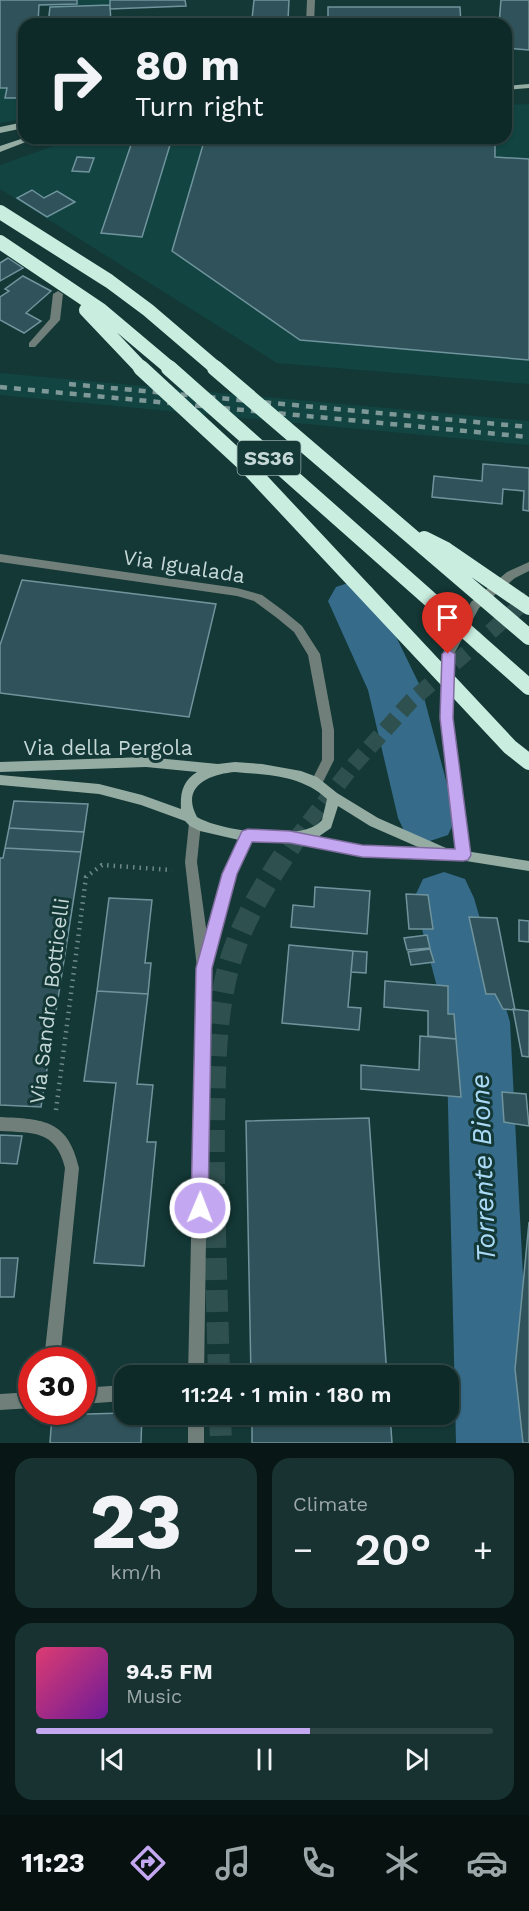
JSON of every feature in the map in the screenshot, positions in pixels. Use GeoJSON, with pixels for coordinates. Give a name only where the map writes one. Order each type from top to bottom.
{"type":"FeatureCollection","features":[{"type":"Feature","properties":{"kind":"highway","name":"SS36"},"geometry":{"type":"LineString","coordinates":[[0,212],[109,281],[148,310],[529,637]]}},
{"type":"Feature","properties":{"kind":"highway","name":"SS36"},"geometry":{"type":"LineString","coordinates":[[0,242],[59,288],[146,346],[529,687]]}},
{"type":"Feature","properties":{"kind":"highway"},"geometry":{"type":"LineString","coordinates":[[59,288],[128,356],[247,466],[510,747],[529,762]]}},
{"type":"Feature","properties":{"kind":"highway"},"geometry":{"type":"LineString","coordinates":[[401,528],[446,550],[529,607]]}},
{"type":"Feature","properties":{"kind":"street"},"geometry":{"type":"LineString","coordinates":[[310,18],[311,0]]}},
{"type":"Feature","properties":{"kind":"street"},"geometry":{"type":"LineString","coordinates":[[512,87],[529,86]]}},
{"type":"Feature","properties":{"kind":"street"},"geometry":{"type":"LineString","coordinates":[[0,130],[18,126]]}},
{"type":"Feature","properties":{"kind":"street"},"geometry":{"type":"LineString","coordinates":[[0,149],[18,143]]}},
{"type":"Feature","properties":{"kind":"street"},"geometry":{"type":"LineString","coordinates":[[32,345],[55,320],[59,288]]}},
{"type":"Feature","properties":{"kind":"street","name":"Via Igualada"},"geometry":{"type":"LineString","coordinates":[[0,558],[237,592],[258,598],[298,629],[314,654],[328,730],[328,760],[317,782]]}},
{"type":"Feature","properties":{"kind":"street"},"geometry":{"type":"LineString","coordinates":[[463,855],[447,718],[448,654],[475,605],[511,574],[529,566]]}},
{"type":"Feature","properties":{"kind":"street","name":"Via della Pergola"},"geometry":{"type":"LineString","coordinates":[[0,766],[146,762],[279,772],[301,775],[317,782]]}},
{"type":"Feature","properties":{"kind":"street"},"geometry":{"type":"LineString","coordinates":[[196,1365],[204,968],[191,862],[192,820],[186,800],[188,788],[199,775],[215,768]]}},
{"type":"Feature","properties":{"kind":"street","name":"Via della Pergola"},"geometry":{"type":"LineString","coordinates":[[0,780],[99,789],[142,800],[192,820],[248,835],[290,837]]}},
{"type":"Feature","properties":{"kind":"street"},"geometry":{"type":"LineString","coordinates":[[317,782],[333,797],[374,822],[447,853]]}},
{"type":"Feature","properties":{"kind":"street"},"geometry":{"type":"LineString","coordinates":[[290,837],[313,834],[324,827],[331,813],[333,797]]}},
{"type":"Feature","properties":{"kind":"street"},"geometry":{"type":"LineString","coordinates":[[204,968],[230,874],[248,835]]}},
{"type":"Feature","properties":{"kind":"street"},"geometry":{"type":"LineString","coordinates":[[290,837],[362,851],[447,853],[529,866]]}},
{"type":"Feature","properties":{"kind":"street","name":"Via Sandro Botticelli"},"geometry":{"type":"LineString","coordinates":[[0,1124],[40,1126],[53,1131],[70,1154],[72,1168],[53,1347]]}},
{"type":"Feature","properties":{"kind":"street"},"geometry":{"type":"LineString","coordinates":[[96,1395],[114,1394]]}},
{"type":"Feature","properties":{"kind":"street"},"geometry":{"type":"LineString","coordinates":[[0,1402],[18,1401]]}},
{"type":"Feature","properties":{"kind":"street"},"geometry":{"type":"LineString","coordinates":[[196,1425],[196,1443]]}},
{"type":"Feature","properties":{"kind":"path","name":"Via Sandro Botticelli"},"geometry":{"type":"LineString","coordinates":[[53,1131],[86,877],[102,865],[176,870]]}},
{"type":"Feature","properties":{"kind":"shaded area"},"geometry":{"type":"Polygon","coordinates":[[[0,0],[110,0],[110,5],[39,6],[39,18],[18,18],[18,120],[0,123],[0,0]]]}},
{"type":"Feature","properties":{"kind":"shaded area"},"geometry":{"type":"Polygon","coordinates":[[[529,104],[529,384],[277,363],[0,189],[0,165],[59,144],[512,144],[512,105],[529,104]]]}},
{"type":"Feature","properties":{"kind":"shaded area"},"geometry":{"type":"Polygon","coordinates":[[[0,373],[529,421],[529,445],[0,395],[0,373]]]}},
{"type":"Feature","properties":{"kind":"building"},"geometry":{"type":"Polygon","coordinates":[[[0,0],[77,0],[77,4],[39,5],[38,18],[18,18],[18,98],[5,98],[7,88],[0,88],[0,0]]]}},
{"type":"Feature","properties":{"kind":"building"},"geometry":{"type":"Polygon","coordinates":[[[110,0],[185,0],[186,6],[110,9],[110,0]]]}},
{"type":"Feature","properties":{"kind":"building"},"geometry":{"type":"Polygon","coordinates":[[[254,0],[289,0],[288,18],[252,18],[254,0]]]}},
{"type":"Feature","properties":{"kind":"building"},"geometry":{"type":"Polygon","coordinates":[[[501,0],[529,0],[529,50],[512,49],[512,18],[500,18],[501,0]]]}},
{"type":"Feature","properties":{"kind":"building"},"geometry":{"type":"Polygon","coordinates":[[[110,5],[111,18],[49,18],[50,7],[110,5]]]}},
{"type":"Feature","properties":{"kind":"building"},"geometry":{"type":"Polygon","coordinates":[[[328,7],[460,7],[461,18],[328,18],[328,7]]]}},
{"type":"Feature","properties":{"kind":"building"},"geometry":{"type":"Polygon","coordinates":[[[131,144],[170,145],[142,237],[101,233],[131,144]]]}},
{"type":"Feature","properties":{"kind":"building"},"geometry":{"type":"Polygon","coordinates":[[[203,144],[495,144],[495,157],[529,159],[529,360],[300,340],[172,251],[203,144]]]}},
{"type":"Feature","properties":{"kind":"building"},"geometry":{"type":"Polygon","coordinates":[[[77,157],[94,158],[89,172],[72,171],[77,157]]]}},
{"type":"Feature","properties":{"kind":"building"},"geometry":{"type":"Polygon","coordinates":[[[32,190],[44,198],[57,191],[75,202],[47,217],[17,198],[32,190]]]}},
{"type":"Feature","properties":{"kind":"building"},"geometry":{"type":"Polygon","coordinates":[[[8,258],[23,268],[0,281],[0,263],[8,258]]]}},
{"type":"Feature","properties":{"kind":"building"},"geometry":{"type":"Polygon","coordinates":[[[23,276],[51,291],[26,313],[41,321],[24,333],[0,320],[0,297],[9,291],[5,289],[23,276]]]}},
{"type":"Feature","properties":{"kind":"building"},"geometry":{"type":"Polygon","coordinates":[[[483,464],[529,468],[529,511],[523,510],[524,491],[503,489],[502,504],[432,497],[434,476],[482,481],[483,464]]]}},
{"type":"Feature","properties":{"kind":"building"},"geometry":{"type":"Polygon","coordinates":[[[22,580],[216,604],[189,717],[0,693],[0,645],[22,580]]]}},
{"type":"Feature","properties":{"kind":"building"},"geometry":{"type":"Polygon","coordinates":[[[14,801],[88,804],[84,832],[9,828],[14,801]]]}},
{"type":"Feature","properties":{"kind":"building"},"geometry":{"type":"Polygon","coordinates":[[[9,828],[84,832],[81,852],[5,848],[9,828]]]}},
{"type":"Feature","properties":{"kind":"building"},"geometry":{"type":"Polygon","coordinates":[[[5,848],[81,852],[41,1107],[0,1105],[0,858],[3,858],[5,848]]]}},
{"type":"Feature","properties":{"kind":"building"},"geometry":{"type":"Polygon","coordinates":[[[315,887],[370,891],[367,934],[291,927],[293,905],[314,907],[315,887]]]}},
{"type":"Feature","properties":{"kind":"building"},"geometry":{"type":"Polygon","coordinates":[[[406,894],[428,895],[433,929],[409,929],[406,894]]]}},
{"type":"Feature","properties":{"kind":"building"},"geometry":{"type":"Polygon","coordinates":[[[109,898],[152,900],[145,963],[151,963],[148,994],[97,991],[109,898]]]}},
{"type":"Feature","properties":{"kind":"building"},"geometry":{"type":"Polygon","coordinates":[[[469,917],[497,918],[515,1010],[503,1009],[495,994],[486,994],[469,917]]]}},
{"type":"Feature","properties":{"kind":"building"},"geometry":{"type":"Polygon","coordinates":[[[519,920],[529,921],[529,942],[519,941],[519,920]]]}},
{"type":"Feature","properties":{"kind":"building"},"geometry":{"type":"Polygon","coordinates":[[[427,935],[430,948],[407,950],[404,938],[427,935]]]}},
{"type":"Feature","properties":{"kind":"building"},"geometry":{"type":"Polygon","coordinates":[[[289,945],[353,951],[348,1007],[361,1008],[359,1030],[282,1023],[289,945]]]}},
{"type":"Feature","properties":{"kind":"building"},"geometry":{"type":"Polygon","coordinates":[[[430,949],[434,962],[411,965],[408,952],[430,949]]]}},
{"type":"Feature","properties":{"kind":"building"},"geometry":{"type":"Polygon","coordinates":[[[353,951],[367,952],[366,973],[351,972],[353,951]]]}},
{"type":"Feature","properties":{"kind":"building"},"geometry":{"type":"Polygon","coordinates":[[[385,981],[448,986],[448,1014],[454,1014],[456,1039],[428,1036],[428,1011],[384,1007],[385,981]]]}},
{"type":"Feature","properties":{"kind":"building"},"geometry":{"type":"Polygon","coordinates":[[[97,991],[148,994],[137,1084],[153,1085],[147,1142],[156,1142],[144,1266],[94,1263],[116,1083],[84,1081],[97,991]]]}},
{"type":"Feature","properties":{"kind":"building"},"geometry":{"type":"Polygon","coordinates":[[[513,1009],[529,1011],[529,1057],[522,1056],[513,1009]]]}},
{"type":"Feature","properties":{"kind":"building"},"geometry":{"type":"Polygon","coordinates":[[[420,1036],[456,1039],[461,1097],[361,1089],[361,1065],[419,1070],[420,1036]]]}},
{"type":"Feature","properties":{"kind":"building"},"geometry":{"type":"Polygon","coordinates":[[[502,1092],[526,1094],[529,1126],[504,1122],[502,1092]]]}},
{"type":"Feature","properties":{"kind":"building"},"geometry":{"type":"Polygon","coordinates":[[[369,1118],[386,1365],[251,1365],[246,1121],[369,1118]]]}},
{"type":"Feature","properties":{"kind":"building"},"geometry":{"type":"Polygon","coordinates":[[[0,1135],[22,1136],[17,1164],[0,1163],[0,1135]]]}},
{"type":"Feature","properties":{"kind":"building"},"geometry":{"type":"Polygon","coordinates":[[[529,1222],[529,1443],[523,1443],[515,1369],[529,1222]]]}},
{"type":"Feature","properties":{"kind":"building"},"geometry":{"type":"Polygon","coordinates":[[[0,1258],[18,1258],[14,1297],[0,1297],[0,1258]]]}},
{"type":"Feature","properties":{"kind":"building"},"geometry":{"type":"Polygon","coordinates":[[[114,1413],[114,1425],[142,1425],[141,1443],[50,1443],[51,1425],[96,1425],[96,1414],[114,1413]]]}},
{"type":"Feature","properties":{"kind":"building"},"geometry":{"type":"Polygon","coordinates":[[[252,1425],[391,1425],[392,1443],[252,1443],[252,1425]]]}},
{"type":"Feature","properties":{"kind":"waterway","name":"Torrente Bione"},"geometry":{"type":"LineString","coordinates":[[354,601],[395,690],[427,818]]}},
{"type":"Feature","properties":{"kind":"waterway","name":"Torrente Bione"},"geometry":{"type":"LineString","coordinates":[[444,898],[478,1022],[494,1443]]}},
{"type":"Feature","properties":{"kind":"tunnel"},"geometry":{"type":"LineString","coordinates":[[294,841],[351,768],[411,701],[529,598]]}},
{"type":"Feature","properties":{"kind":"tunnel"},"geometry":{"type":"LineString","coordinates":[[219,1365],[214,1099],[220,1007],[230,963],[243,928],[263,889],[295,839]]}},
{"type":"Feature","properties":{"kind":"tunnel"},"geometry":{"type":"LineString","coordinates":[[220,1425],[221,1443]]}},
{"type":"Feature","properties":{"kind":"railway"},"geometry":{"type":"LineString","coordinates":[[69,384],[529,427]]}},
{"type":"Feature","properties":{"kind":"railway"},"geometry":{"type":"LineString","coordinates":[[0,387],[529,437]]}},
{"type":"Feature","properties":{"kind":"route"},"geometry":{"type":"LineString","coordinates":[[200,1208],[204,968],[230,874],[248,835],[290,837],[362,851],[463,855],[447,718],[448,654]]}}]}
